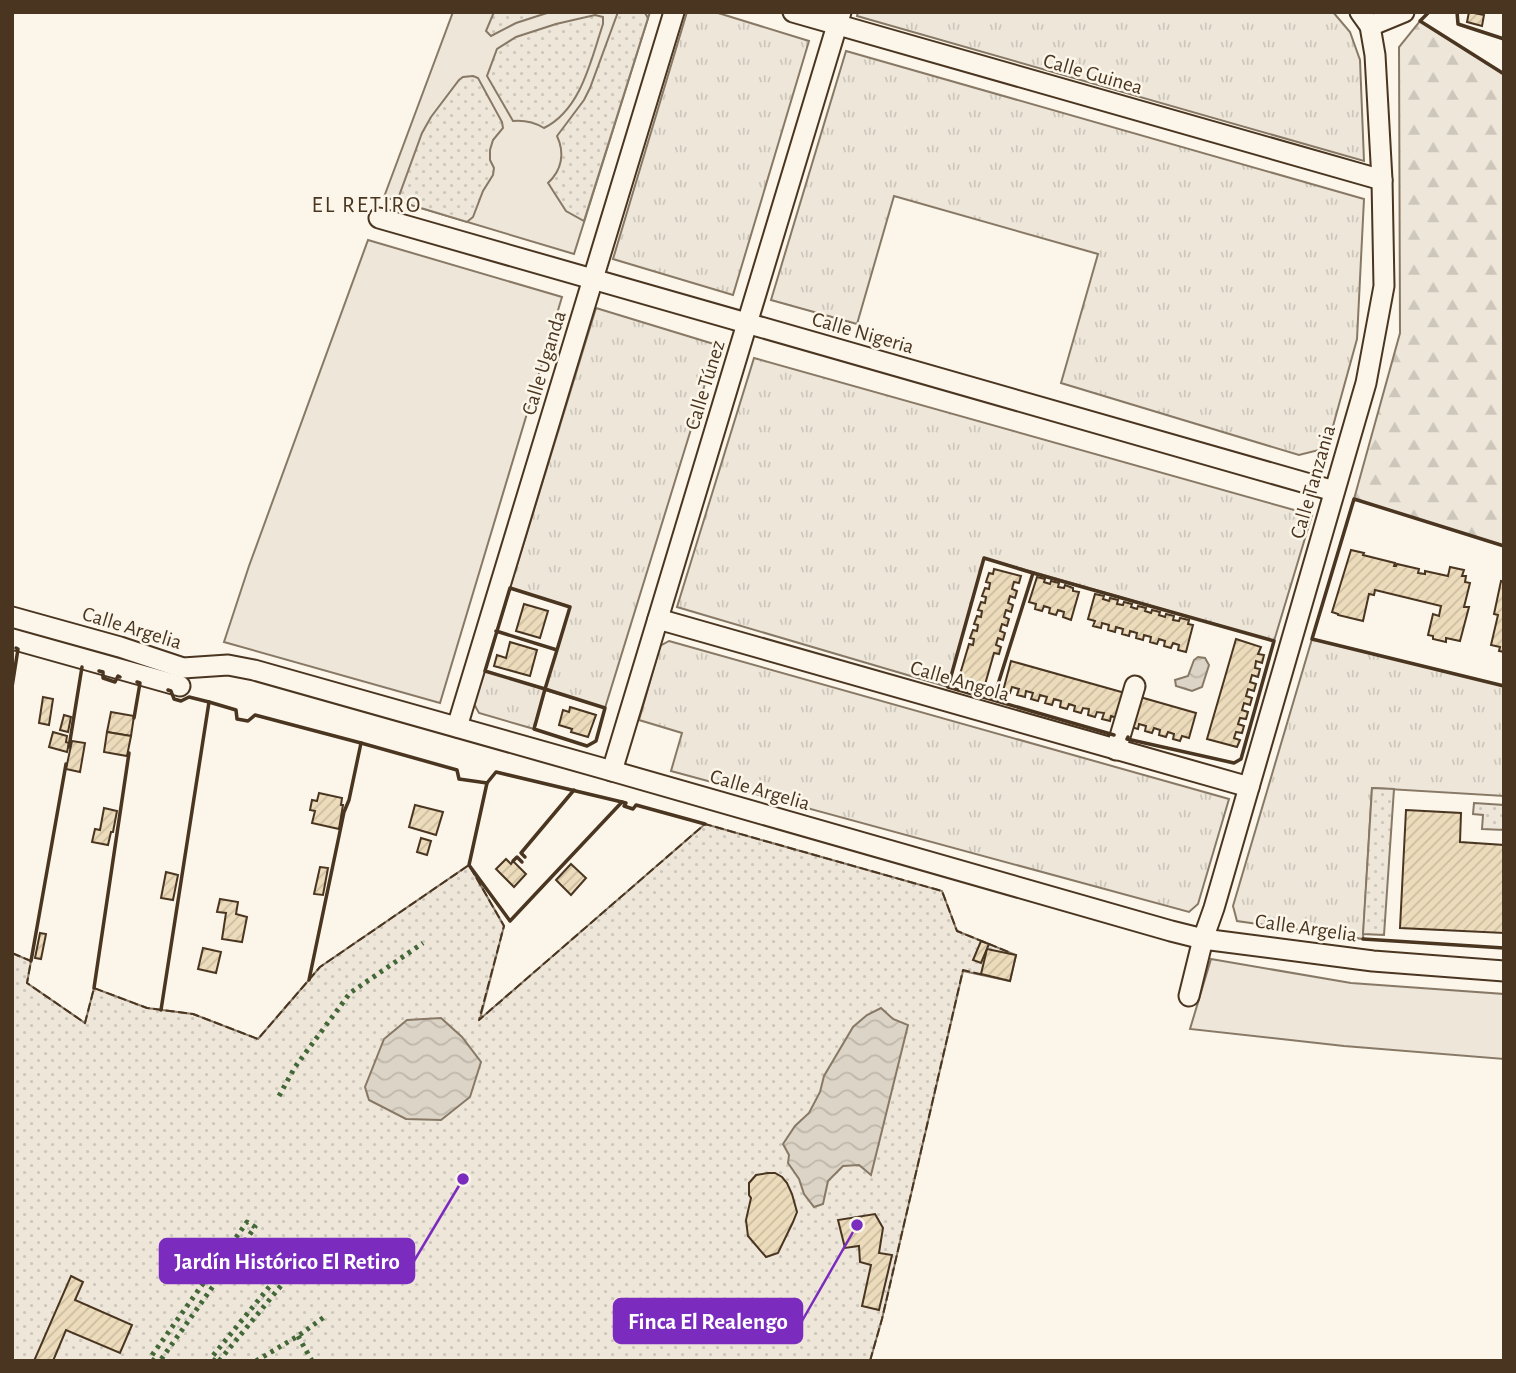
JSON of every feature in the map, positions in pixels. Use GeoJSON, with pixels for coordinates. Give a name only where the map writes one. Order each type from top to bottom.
{"type":"FeatureCollection","features":[{"type":"Feature","properties":{"kind":"street","name":"Calle Uganda"},"geometry":{"type":"LineString","coordinates":[[457,727],[674,12]]}},
{"type":"Feature","properties":{"kind":"street","name":"Calle Guinea"},"geometry":{"type":"LineString","coordinates":[[793,12],[839,19],[1382,180]]}},
{"type":"Feature","properties":{"kind":"street"},"geometry":{"type":"LineString","coordinates":[[1365,19],[1404,12]]}},
{"type":"Feature","properties":{"kind":"street","name":"Calle Túnez"},"geometry":{"type":"LineString","coordinates":[[612,771],[839,19]]}},
{"type":"Feature","properties":{"kind":"street","name":"Calle Tanzania"},"geometry":{"type":"LineString","coordinates":[[1189,996],[1203,939],[1366,383],[1384,286],[1382,180],[1375,55],[1365,19]]}},
{"type":"Feature","properties":{"kind":"street","name":"Calle Nigeria"},"geometry":{"type":"LineString","coordinates":[[379,218],[1334,491]]}},
{"type":"Feature","properties":{"kind":"street","name":"Calle Argelia"},"geometry":{"type":"LineString","coordinates":[[12,617],[120,647],[183,668],[228,665],[254,670],[1203,939],[1373,961],[1504,971]]}},
{"type":"Feature","properties":{"kind":"street","name":"Calle Angola"},"geometry":{"type":"LineString","coordinates":[[658,619],[1249,787]]}},
{"type":"Feature","properties":{"kind":"street"},"geometry":{"type":"LineString","coordinates":[[12,639],[180,686]]}},
{"type":"Feature","properties":{"kind":"street"},"geometry":{"type":"LineString","coordinates":[[1116,750],[1135,686]]}},
{"type":"Feature","properties":{"kind":"green space"},"geometry":{"type":"Polygon","coordinates":[[[453,12],[650,12],[574,254],[384,197],[453,12]]]}},
{"type":"Feature","properties":{"kind":"green space"},"geometry":{"type":"Polygon","coordinates":[[[494,12],[550,12],[516,23],[491,36],[486,31],[494,12]]]}},
{"type":"Feature","properties":{"kind":"green space"},"geometry":{"type":"Polygon","coordinates":[[[618,12],[645,13],[648,18],[584,221],[566,211],[548,183],[561,161],[557,136],[590,88],[618,12]]]}},
{"type":"Feature","properties":{"kind":"green space"},"geometry":{"type":"Polygon","coordinates":[[[687,12],[715,12],[809,41],[733,295],[613,259],[687,12]]]}},
{"type":"Feature","properties":{"kind":"green space"},"geometry":{"type":"Polygon","coordinates":[[[858,12],[1333,12],[1350,32],[1360,60],[1364,161],[857,16],[858,12]]]}},
{"type":"Feature","properties":{"kind":"green space"},"geometry":{"type":"Polygon","coordinates":[[[595,15],[603,17],[603,24],[583,83],[567,109],[557,120],[544,128],[529,122],[513,121],[487,76],[497,49],[516,37],[595,15]]]}},
{"type":"Feature","properties":{"kind":"green space"},"geometry":{"type":"Polygon","coordinates":[[[1420,21],[1504,74],[1504,546],[1354,499],[1400,333],[1399,47],[1420,21]]]}},
{"type":"Feature","properties":{"kind":"green space"},"geometry":{"type":"Polygon","coordinates":[[[846,51],[1364,199],[1357,339],[1327,448],[1299,455],[1061,383],[1098,254],[894,196],[857,324],[771,300],[846,51]]]}},
{"type":"Feature","properties":{"kind":"green space"},"geometry":{"type":"Polygon","coordinates":[[[473,76],[478,78],[503,128],[493,140],[490,150],[493,175],[483,191],[473,217],[467,222],[401,202],[399,196],[422,133],[431,117],[459,80],[473,76]]]}},
{"type":"Feature","properties":{"kind":"green space"},"geometry":{"type":"Polygon","coordinates":[[[368,240],[562,297],[440,703],[224,642],[368,240]]]}},
{"type":"Feature","properties":{"kind":"green space"},"geometry":{"type":"Polygon","coordinates":[[[596,308],[717,345],[605,708],[545,690],[534,729],[479,713],[474,704],[485,671],[545,689],[570,607],[510,588],[596,308]]]}},
{"type":"Feature","properties":{"kind":"green space"},"geometry":{"type":"Polygon","coordinates":[[[754,358],[1312,515],[1274,641],[984,558],[948,687],[677,607],[754,358]]]}},
{"type":"Feature","properties":{"kind":"green space"},"geometry":{"type":"Polygon","coordinates":[[[1312,639],[1504,686],[1504,796],[1372,788],[1363,939],[1237,921],[1233,906],[1312,639]]]}},
{"type":"Feature","properties":{"kind":"green space"},"geometry":{"type":"Polygon","coordinates":[[[669,641],[1229,799],[1198,904],[1189,912],[671,771],[682,733],[639,720],[660,646],[669,641]]]}},
{"type":"Feature","properties":{"kind":"green space"},"geometry":{"type":"Polygon","coordinates":[[[1372,788],[1394,789],[1384,935],[1363,934],[1372,788]]]}},
{"type":"Feature","properties":{"kind":"green space"},"geometry":{"type":"Polygon","coordinates":[[[1474,803],[1504,805],[1504,830],[1482,829],[1483,815],[1473,814],[1474,803]]]}},
{"type":"Feature","properties":{"kind":"green space"},"geometry":{"type":"Polygon","coordinates":[[[705,824],[942,891],[957,931],[1016,955],[1010,981],[963,971],[870,1361],[12,1361],[12,953],[31,961],[27,983],[85,1023],[94,988],[147,1008],[193,1014],[258,1039],[320,967],[469,865],[504,926],[480,1019],[705,824]]]}},
{"type":"Feature","properties":{"kind":"green space"},"geometry":{"type":"Polygon","coordinates":[[[1211,959],[1351,983],[1504,994],[1504,1059],[1344,1046],[1190,1029],[1211,959]]]}},
{"type":"Feature","properties":{"kind":"water"},"geometry":{"type":"Polygon","coordinates":[[[1198,657],[1205,658],[1209,665],[1202,687],[1192,691],[1176,686],[1175,680],[1188,676],[1194,660],[1198,657]]]}},
{"type":"Feature","properties":{"kind":"water"},"geometry":{"type":"Polygon","coordinates":[[[881,1008],[893,1019],[908,1025],[871,1175],[859,1165],[843,1166],[828,1181],[823,1204],[814,1207],[788,1163],[789,1155],[783,1144],[795,1126],[809,1113],[820,1092],[824,1076],[853,1027],[881,1008]]]}},
{"type":"Feature","properties":{"kind":"water"},"geometry":{"type":"Polygon","coordinates":[[[441,1018],[462,1037],[481,1062],[470,1097],[441,1120],[406,1119],[369,1100],[365,1087],[384,1039],[407,1020],[441,1018]]]}},
{"type":"Feature","properties":{"kind":"building"},"geometry":{"type":"Polygon","coordinates":[[[1469,12],[1484,15],[1482,26],[1467,22],[1469,12]]]}},
{"type":"Feature","properties":{"kind":"building"},"geometry":{"type":"Polygon","coordinates":[[[1351,550],[1395,563],[1394,566],[1397,564],[1419,569],[1418,573],[1425,574],[1425,571],[1448,576],[1450,567],[1464,570],[1462,576],[1466,576],[1465,582],[1470,583],[1464,607],[1469,607],[1460,641],[1446,638],[1446,642],[1428,635],[1433,614],[1439,616],[1441,606],[1375,590],[1374,595],[1369,594],[1363,621],[1332,612],[1351,550]]]}},
{"type":"Feature","properties":{"kind":"building"},"geometry":{"type":"Polygon","coordinates":[[[994,569],[1021,576],[1019,583],[1014,582],[1012,589],[1017,591],[1015,598],[1010,596],[1008,603],[1013,605],[1011,612],[1006,610],[1004,617],[1009,619],[1007,626],[1002,624],[1000,631],[1005,633],[1003,640],[998,638],[996,645],[1001,647],[999,654],[994,653],[984,688],[958,681],[969,644],[973,645],[974,639],[970,638],[973,630],[977,631],[978,625],[974,624],[977,616],[981,617],[982,611],[978,610],[981,602],[985,603],[986,597],[982,596],[985,588],[989,589],[990,583],[986,582],[989,573],[993,574],[994,569]]]}},
{"type":"Feature","properties":{"kind":"building"},"geometry":{"type":"Polygon","coordinates":[[[1037,577],[1050,584],[1051,581],[1059,583],[1058,587],[1064,588],[1065,585],[1079,592],[1071,620],[1063,617],[1064,612],[1058,610],[1056,615],[1049,613],[1050,608],[1044,606],[1042,611],[1035,609],[1036,604],[1029,602],[1037,577]]]}},
{"type":"Feature","properties":{"kind":"building"},"geometry":{"type":"Polygon","coordinates":[[[1501,581],[1504,582],[1504,652],[1499,651],[1500,647],[1491,645],[1498,615],[1494,614],[1501,581]]]}},
{"type":"Feature","properties":{"kind":"building"},"geometry":{"type":"Polygon","coordinates":[[[1095,594],[1104,596],[1103,599],[1109,601],[1110,598],[1118,600],[1117,604],[1123,605],[1124,602],[1137,609],[1138,606],[1146,608],[1145,611],[1151,613],[1152,610],[1160,612],[1159,615],[1165,617],[1166,614],[1174,616],[1173,620],[1189,620],[1188,624],[1193,625],[1186,652],[1178,650],[1179,645],[1173,643],[1171,648],[1164,646],[1165,641],[1159,639],[1157,644],[1150,642],[1151,637],[1144,635],[1143,640],[1136,638],[1137,633],[1130,631],[1129,636],[1122,634],[1123,629],[1116,627],[1115,632],[1108,630],[1109,625],[1102,623],[1101,628],[1093,626],[1095,621],[1088,619],[1095,594]]]}},
{"type":"Feature","properties":{"kind":"building"},"geometry":{"type":"Polygon","coordinates":[[[524,604],[548,611],[540,638],[516,631],[524,604]]]}},
{"type":"Feature","properties":{"kind":"building"},"geometry":{"type":"Polygon","coordinates":[[[1236,639],[1261,647],[1258,654],[1264,655],[1262,663],[1256,661],[1255,668],[1260,669],[1258,677],[1252,675],[1250,682],[1256,684],[1254,691],[1248,689],[1246,696],[1252,698],[1250,705],[1244,703],[1242,710],[1248,712],[1246,719],[1240,718],[1238,724],[1244,726],[1242,733],[1236,732],[1234,738],[1240,740],[1237,747],[1207,739],[1236,639]]]}},
{"type":"Feature","properties":{"kind":"building"},"geometry":{"type":"Polygon","coordinates":[[[510,642],[537,650],[530,676],[494,666],[497,655],[506,658],[510,642]]]}},
{"type":"Feature","properties":{"kind":"building"},"geometry":{"type":"Polygon","coordinates":[[[1011,661],[1125,693],[1118,718],[1111,716],[1110,721],[1102,719],[1104,713],[1097,712],[1095,717],[1088,715],[1089,709],[1083,708],[1081,713],[1074,711],[1075,706],[1069,704],[1067,709],[1060,707],[1061,701],[1054,699],[1052,705],[1045,703],[1047,697],[1040,695],[1038,701],[1031,699],[1033,693],[1026,691],[1025,697],[1017,695],[1019,689],[1012,687],[1010,693],[1003,691],[1011,661]]]}},
{"type":"Feature","properties":{"kind":"building"},"geometry":{"type":"Polygon","coordinates":[[[43,697],[53,699],[49,725],[39,723],[43,697]]]}},
{"type":"Feature","properties":{"kind":"building"},"geometry":{"type":"Polygon","coordinates":[[[1140,697],[1196,713],[1189,738],[1182,736],[1180,741],[1173,739],[1174,734],[1168,732],[1166,737],[1159,735],[1160,730],[1154,728],[1152,733],[1145,731],[1146,726],[1139,724],[1138,729],[1131,727],[1140,697]]]}},
{"type":"Feature","properties":{"kind":"building"},"geometry":{"type":"Polygon","coordinates":[[[570,707],[596,715],[588,737],[559,725],[563,710],[569,712],[570,707]]]}},
{"type":"Feature","properties":{"kind":"building"},"geometry":{"type":"Polygon","coordinates":[[[111,712],[134,716],[131,736],[107,732],[111,712]]]}},
{"type":"Feature","properties":{"kind":"building"},"geometry":{"type":"Polygon","coordinates":[[[64,715],[71,717],[68,732],[60,730],[64,715]]]}},
{"type":"Feature","properties":{"kind":"building"},"geometry":{"type":"Polygon","coordinates":[[[53,732],[67,736],[67,752],[49,747],[53,732]]]}},
{"type":"Feature","properties":{"kind":"building"},"geometry":{"type":"Polygon","coordinates":[[[107,732],[131,736],[127,756],[104,752],[107,732]]]}},
{"type":"Feature","properties":{"kind":"building"},"geometry":{"type":"Polygon","coordinates":[[[72,741],[85,743],[80,772],[66,769],[72,741]]]}},
{"type":"Feature","properties":{"kind":"building"},"geometry":{"type":"Polygon","coordinates":[[[319,793],[342,798],[339,829],[312,823],[315,811],[310,810],[312,800],[317,801],[319,793]]]}},
{"type":"Feature","properties":{"kind":"building"},"geometry":{"type":"Polygon","coordinates":[[[415,805],[443,812],[436,835],[409,827],[415,805]]]}},
{"type":"Feature","properties":{"kind":"building"},"geometry":{"type":"Polygon","coordinates":[[[104,808],[117,811],[108,845],[92,842],[95,829],[100,830],[104,808]]]}},
{"type":"Feature","properties":{"kind":"building"},"geometry":{"type":"Polygon","coordinates":[[[1406,810],[1461,813],[1460,842],[1504,845],[1504,933],[1400,928],[1406,810]]]}},
{"type":"Feature","properties":{"kind":"building"},"geometry":{"type":"Polygon","coordinates":[[[421,838],[431,841],[427,855],[417,852],[421,838]]]}},
{"type":"Feature","properties":{"kind":"building"},"geometry":{"type":"Polygon","coordinates":[[[506,859],[511,864],[513,861],[526,874],[514,887],[496,869],[506,859]]]}},
{"type":"Feature","properties":{"kind":"building"},"geometry":{"type":"Polygon","coordinates":[[[571,864],[586,878],[571,895],[556,880],[571,864]]]}},
{"type":"Feature","properties":{"kind":"building"},"geometry":{"type":"Polygon","coordinates":[[[320,867],[328,868],[323,895],[314,894],[320,867]]]}},
{"type":"Feature","properties":{"kind":"building"},"geometry":{"type":"Polygon","coordinates":[[[166,872],[178,875],[173,900],[161,898],[166,872]]]}},
{"type":"Feature","properties":{"kind":"building"},"geometry":{"type":"Polygon","coordinates":[[[220,899],[238,902],[236,914],[247,917],[242,942],[222,939],[226,913],[217,912],[220,899]]]}},
{"type":"Feature","properties":{"kind":"building"},"geometry":{"type":"Polygon","coordinates":[[[40,933],[46,934],[41,959],[35,958],[40,933]]]}},
{"type":"Feature","properties":{"kind":"building"},"geometry":{"type":"Polygon","coordinates":[[[981,941],[989,944],[981,963],[973,960],[981,941]]]}},
{"type":"Feature","properties":{"kind":"building"},"geometry":{"type":"Polygon","coordinates":[[[203,948],[221,952],[216,973],[198,969],[203,948]]]}},
{"type":"Feature","properties":{"kind":"building"},"geometry":{"type":"Polygon","coordinates":[[[987,949],[1016,955],[1010,981],[981,974],[987,949]]]}},
{"type":"Feature","properties":{"kind":"building"},"geometry":{"type":"Polygon","coordinates":[[[775,1173],[787,1183],[797,1212],[778,1253],[766,1257],[748,1236],[746,1220],[751,1198],[749,1183],[756,1175],[775,1173]]]}},
{"type":"Feature","properties":{"kind":"building"},"geometry":{"type":"Polygon","coordinates":[[[875,1214],[883,1228],[879,1253],[892,1255],[879,1310],[862,1306],[871,1265],[860,1262],[859,1246],[845,1248],[838,1220],[875,1214]]]}},
{"type":"Feature","properties":{"kind":"building"},"geometry":{"type":"Polygon","coordinates":[[[71,1276],[83,1282],[75,1300],[132,1325],[120,1353],[66,1330],[53,1361],[34,1361],[71,1276]]]}},
{"type":"Feature","properties":{"kind":"hedge"},"geometry":{"type":"LineString","coordinates":[[279,1096],[295,1067],[350,993],[423,943]]}},
{"type":"Feature","properties":{"kind":"hedge"},"geometry":{"type":"LineString","coordinates":[[154,1361],[150,1358],[247,1222],[255,1227],[160,1361]]}},
{"type":"Feature","properties":{"kind":"hedge"},"geometry":{"type":"LineString","coordinates":[[215,1361],[211,1358],[306,1242],[312,1248],[219,1361]]}},
{"type":"Feature","properties":{"kind":"hedge"},"geometry":{"type":"LineString","coordinates":[[256,1361],[327,1315]]}},
{"type":"Feature","properties":{"kind":"hedge"},"geometry":{"type":"LineString","coordinates":[[298,1336],[312,1361]]}},
{"type":"Feature","properties":{"kind":"fence"},"geometry":{"type":"LineString","coordinates":[[12,953],[31,961],[27,983],[85,1023],[94,988],[147,1008],[193,1014],[258,1039],[320,967],[469,865],[504,926],[479,1020],[705,824],[942,891],[957,931],[1011,953]]}},
{"type":"Feature","properties":{"kind":"fence"},"geometry":{"type":"LineString","coordinates":[[870,1361],[963,970],[984,975]]}},
{"type":"Feature","properties":{"kind":"wall"},"geometry":{"type":"LineString","coordinates":[[1429,12],[1420,21],[1504,74]]}},
{"type":"Feature","properties":{"kind":"wall"},"geometry":{"type":"LineString","coordinates":[[1457,12],[1458,24],[1504,39]]}},
{"type":"Feature","properties":{"kind":"wall"},"geometry":{"type":"LineString","coordinates":[[1504,546],[1354,499],[1312,639],[1504,686]]}},
{"type":"Feature","properties":{"kind":"wall"},"geometry":{"type":"LineString","coordinates":[[993,700],[1033,573],[984,558],[948,687],[1114,735]]}},
{"type":"Feature","properties":{"kind":"wall"},"geometry":{"type":"LineString","coordinates":[[1033,573],[1274,641],[1241,759],[1234,763],[1127,739],[1128,737]]}},
{"type":"Feature","properties":{"kind":"wall"},"geometry":{"type":"LineString","coordinates":[[496,631],[557,650],[545,689],[485,671],[510,588],[570,607],[557,650]]}},
{"type":"Feature","properties":{"kind":"wall"},"geometry":{"type":"LineString","coordinates":[[12,687],[16,648]]}},
{"type":"Feature","properties":{"kind":"wall"},"geometry":{"type":"LineString","coordinates":[[69,747],[82,667]]}},
{"type":"Feature","properties":{"kind":"wall"},"geometry":{"type":"LineString","coordinates":[[99,671],[103,672],[103,678],[115,682],[118,676],[120,677]]}},
{"type":"Feature","properties":{"kind":"wall"},"geometry":{"type":"LineString","coordinates":[[134,718],[140,683],[137,682]]}},
{"type":"Feature","properties":{"kind":"wall"},"geometry":{"type":"LineString","coordinates":[[545,689],[605,708],[596,741],[587,746],[534,729],[545,689]]}},
{"type":"Feature","properties":{"kind":"wall"},"geometry":{"type":"LineString","coordinates":[[161,1010],[209,702],[189,697],[181,701],[174,699],[168,690]]}},
{"type":"Feature","properties":{"kind":"wall"},"geometry":{"type":"LineString","coordinates":[[209,702],[236,710],[237,719],[248,721],[255,715],[361,743],[309,980]]}},
{"type":"Feature","properties":{"kind":"wall"},"geometry":{"type":"LineString","coordinates":[[361,743],[457,770],[459,779],[487,783]]}},
{"type":"Feature","properties":{"kind":"wall"},"geometry":{"type":"LineString","coordinates":[[94,988],[129,753]]}},
{"type":"Feature","properties":{"kind":"wall"},"geometry":{"type":"LineString","coordinates":[[31,961],[66,764]]}},
{"type":"Feature","properties":{"kind":"wall"},"geometry":{"type":"LineString","coordinates":[[496,772],[622,802],[510,921],[469,865],[487,783],[496,772]]}},
{"type":"Feature","properties":{"kind":"wall"},"geometry":{"type":"LineString","coordinates":[[525,857],[521,853],[574,790]]}},
{"type":"Feature","properties":{"kind":"wall"},"geometry":{"type":"LineString","coordinates":[[622,802],[626,803],[624,806],[633,809],[636,805],[705,824]]}},
{"type":"Feature","properties":{"kind":"wall"},"geometry":{"type":"LineString","coordinates":[[513,861],[517,857],[522,862]]}},
{"type":"Feature","properties":{"kind":"wall"},"geometry":{"type":"LineString","coordinates":[[1363,939],[1504,948]]}},
{"type":"Feature","properties":{"kind":"place","name":"Jardín Histórico El Retiro"},"geometry":{"type":"Point","coordinates":[463,1179]}},
{"type":"Feature","properties":{"kind":"place","name":"Finca El Realengo"},"geometry":{"type":"Point","coordinates":[857,1225]}},
{"type":"Feature","properties":{"kind":"district","name":"EL RETIRO"},"geometry":{"type":"Point","coordinates":[367,205]}}]}
